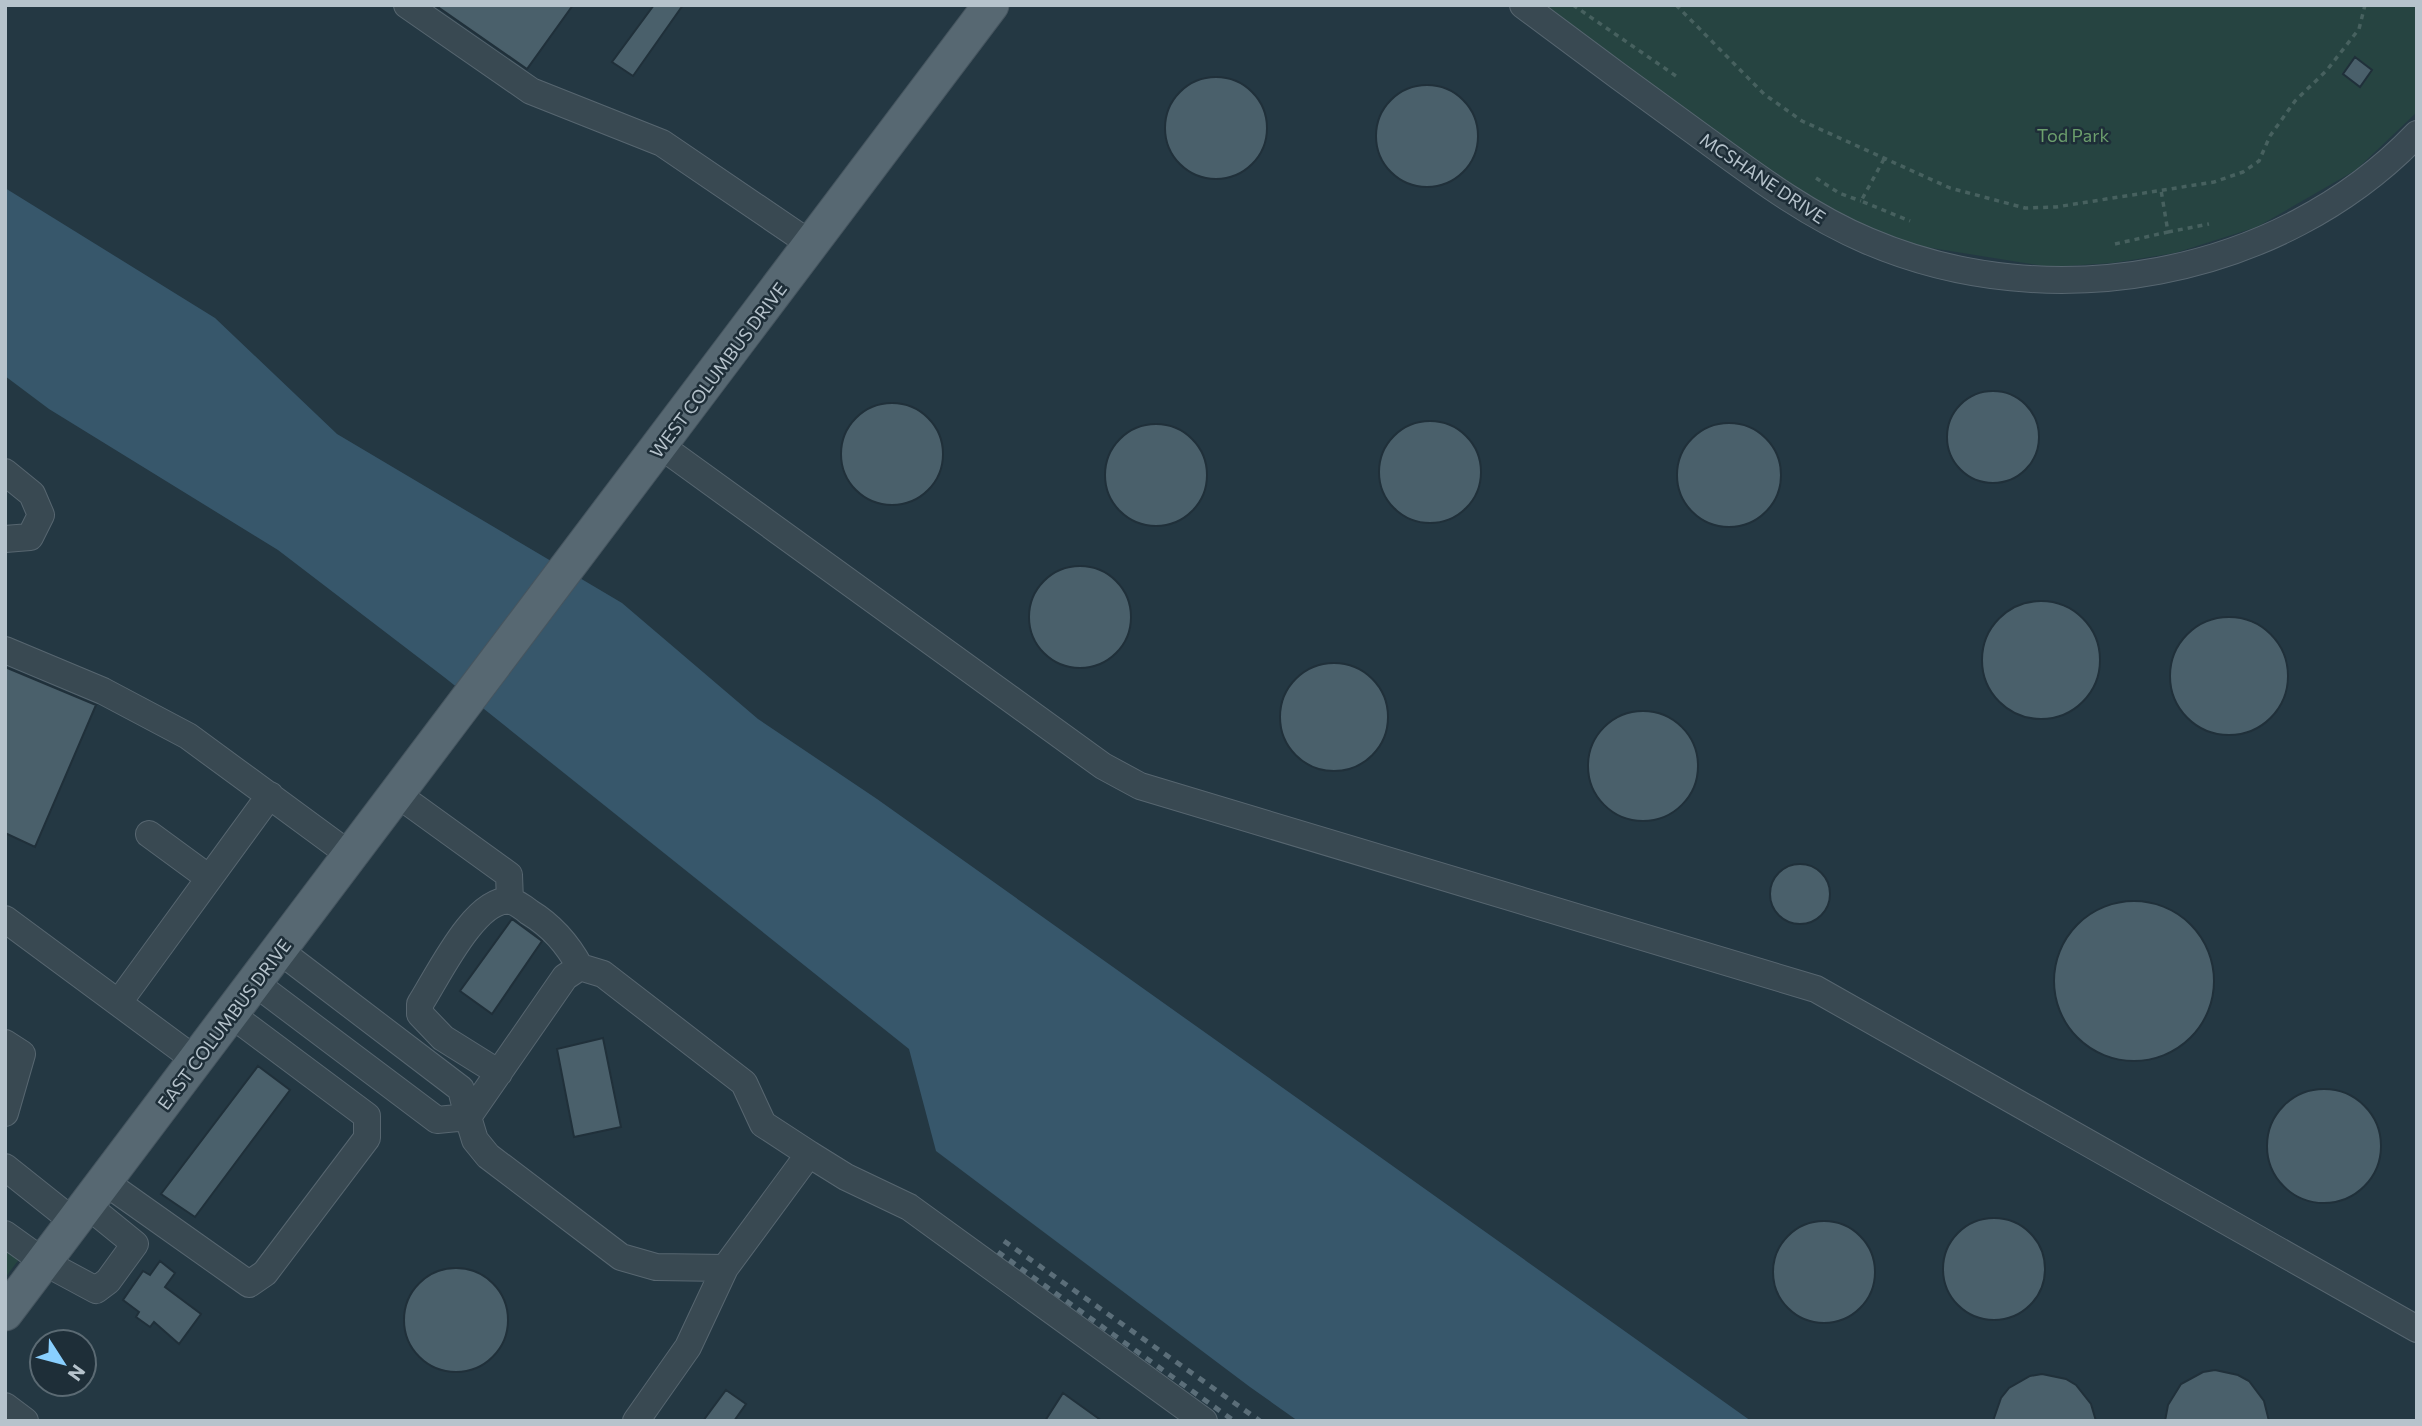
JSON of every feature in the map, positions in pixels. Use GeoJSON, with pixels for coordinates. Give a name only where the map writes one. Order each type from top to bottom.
{"type":"FeatureCollection","features":[{"type":"Feature","properties":{"kind":"main road","name":"WEST COLUMBUS DRIVE"},"geometry":{"type":"LineString","coordinates":[[444,735],[991,5]]}},
{"type":"Feature","properties":{"kind":"main road","name":"EAST COLUMBUS DRIVE"},"geometry":{"type":"LineString","coordinates":[[5,1313],[350,855],[444,735]]}},
{"type":"Feature","properties":{"kind":"street"},"geometry":{"type":"LineString","coordinates":[[407,5],[531,91],[662,143],[812,245]]}},
{"type":"Feature","properties":{"kind":"street","name":"MCSHANE DRIVE"},"geometry":{"type":"LineString","coordinates":[[1525,6],[1805,209],[1867,241],[1896,252],[2003,275],[2081,279],[2123,276],[2159,272],[2235,251],[2295,224],[2341,197],[2376,172],[2417,134]]}},
{"type":"Feature","properties":{"kind":"street"},"geometry":{"type":"LineString","coordinates":[[661,446],[1103,766],[1140,786],[1816,989],[2417,1329]]}},
{"type":"Feature","properties":{"kind":"street"},"geometry":{"type":"LineString","coordinates":[[5,472],[33,494],[41,515],[30,537],[5,539]]}},
{"type":"Feature","properties":{"kind":"street"},"geometry":{"type":"LineString","coordinates":[[5,649],[103,691],[188,736],[350,855]]}},
{"type":"Feature","properties":{"kind":"street"},"geometry":{"type":"LineString","coordinates":[[397,794],[509,875],[510,901]]}},
{"type":"Feature","properties":{"kind":"street"},"geometry":{"type":"LineString","coordinates":[[119,1002],[270,795]]}},
{"type":"Feature","properties":{"kind":"street"},"geometry":{"type":"LineString","coordinates":[[149,834],[209,878]]}},
{"type":"Feature","properties":{"kind":"street"},"geometry":{"type":"LineString","coordinates":[[499,1073],[443,1038],[420,1014],[420,1004],[477,915],[496,904],[510,901],[541,919],[566,942],[580,967],[603,974],[744,1083],[763,1124],[845,1177],[909,1207],[1204,1421]]}},
{"type":"Feature","properties":{"kind":"street"},"geometry":{"type":"LineString","coordinates":[[5,919],[197,1061]]}},
{"type":"Feature","properties":{"kind":"street"},"geometry":{"type":"LineString","coordinates":[[280,951],[461,1089],[475,1140],[488,1156],[621,1257],[656,1267],[725,1268]]}},
{"type":"Feature","properties":{"kind":"street"},"geometry":{"type":"LineString","coordinates":[[256,983],[436,1120],[468,1117],[565,977],[580,967]]}},
{"type":"Feature","properties":{"kind":"street"},"geometry":{"type":"LineString","coordinates":[[5,1167],[89,1203],[150,1215],[249,1284],[265,1273],[367,1138],[367,1116],[232,1015]]}},
{"type":"Feature","properties":{"kind":"street"},"geometry":{"type":"LineString","coordinates":[[5,1043],[22,1054],[5,1113]]}},
{"type":"Feature","properties":{"kind":"street"},"geometry":{"type":"LineString","coordinates":[[636,1421],[688,1347],[725,1268],[809,1154]]}},
{"type":"Feature","properties":{"kind":"street"},"geometry":{"type":"LineString","coordinates":[[5,1234],[44,1262],[96,1290],[108,1280],[135,1244],[89,1203]]}},
{"type":"Feature","properties":{"kind":"street"},"geometry":{"type":"LineString","coordinates":[[5,1406],[25,1421]]}},
{"type":"Feature","properties":{"kind":"path"},"geometry":{"type":"LineString","coordinates":[[1573,5],[1676,76]]}},
{"type":"Feature","properties":{"kind":"path"},"geometry":{"type":"LineString","coordinates":[[1676,5],[1764,94],[1802,121],[1950,188],[2025,208],[2056,207],[2161,191],[2214,182],[2243,172],[2259,160],[2270,136],[2295,101],[2328,70],[2359,29],[2365,5]]}},
{"type":"Feature","properties":{"kind":"path"},"geometry":{"type":"LineString","coordinates":[[1861,201],[1884,159]]}},
{"type":"Feature","properties":{"kind":"path"},"geometry":{"type":"LineString","coordinates":[[1816,178],[1839,193],[1910,221]]}},
{"type":"Feature","properties":{"kind":"path"},"geometry":{"type":"LineString","coordinates":[[2161,191],[2168,232]]}},
{"type":"Feature","properties":{"kind":"path"},"geometry":{"type":"LineString","coordinates":[[2115,244],[2208,224]]}},
{"type":"Feature","properties":{"kind":"green space","name":"Tod Park"},"geometry":{"type":"Polygon","coordinates":[[[1544,5],[2417,5],[2417,112],[2356,170],[2257,227],[2175,253],[2113,263],[2050,267],[1919,246],[1849,220],[1780,179],[1544,5]]]}},
{"type":"Feature","properties":{"kind":"green space"},"geometry":{"type":"Polygon","coordinates":[[[5,1241],[23,1254],[5,1278],[5,1241]]]}},
{"type":"Feature","properties":{"kind":"water"},"geometry":{"type":"Polygon","coordinates":[[[5,188],[215,318],[337,434],[622,603],[758,719],[877,799],[1751,1421],[1298,1421],[936,1151],[909,1049],[444,677],[278,550],[49,409],[5,376],[5,188]]]}},
{"type":"Feature","properties":{"kind":"building"},"geometry":{"type":"Polygon","coordinates":[[[435,5],[573,5],[527,69],[435,5]]]}},
{"type":"Feature","properties":{"kind":"building"},"geometry":{"type":"Polygon","coordinates":[[[654,5],[683,5],[633,76],[612,62],[654,5]]]}},
{"type":"Feature","properties":{"kind":"building"},"geometry":{"type":"Polygon","coordinates":[[[2355,57],[2372,70],[2360,87],[2343,74],[2355,57]]]}},
{"type":"Feature","properties":{"kind":"building"},"geometry":{"type":"Polygon","coordinates":[[[1216,77],[1235,81],[1252,92],[1263,109],[1267,128],[1263,147],[1252,164],[1235,175],[1216,179],[1197,175],[1180,164],[1169,147],[1165,128],[1169,109],[1180,92],[1197,81],[1216,77]]]}},
{"type":"Feature","properties":{"kind":"building"},"geometry":{"type":"Polygon","coordinates":[[[1427,85],[1446,89],[1463,100],[1474,117],[1478,136],[1474,155],[1463,172],[1446,183],[1427,187],[1408,183],[1391,172],[1380,155],[1376,136],[1380,117],[1391,100],[1408,89],[1427,85]]]}},
{"type":"Feature","properties":{"kind":"building"},"geometry":{"type":"Polygon","coordinates":[[[1993,391],[2011,394],[2026,404],[2036,419],[2039,437],[2036,455],[2026,470],[2011,480],[1993,483],[1975,480],[1960,470],[1950,455],[1947,437],[1950,419],[1960,404],[1975,394],[1993,391]]]}},
{"type":"Feature","properties":{"kind":"building"},"geometry":{"type":"Polygon","coordinates":[[[892,403],[911,407],[928,418],[939,435],[943,454],[939,473],[928,490],[911,501],[892,505],[873,501],[856,490],[845,473],[841,454],[845,435],[856,418],[873,407],[892,403]]]}},
{"type":"Feature","properties":{"kind":"building"},"geometry":{"type":"Polygon","coordinates":[[[1430,421],[1449,425],[1466,436],[1477,453],[1481,472],[1477,491],[1466,508],[1449,519],[1430,523],[1411,519],[1394,508],[1383,491],[1379,472],[1383,453],[1394,436],[1411,425],[1430,421]]]}},
{"type":"Feature","properties":{"kind":"building"},"geometry":{"type":"Polygon","coordinates":[[[1729,423],[1749,427],[1766,438],[1777,455],[1781,475],[1777,495],[1766,512],[1749,523],[1729,527],[1709,523],[1692,512],[1681,495],[1677,475],[1681,455],[1692,438],[1709,427],[1729,423]]]}},
{"type":"Feature","properties":{"kind":"building"},"geometry":{"type":"Polygon","coordinates":[[[1156,424],[1175,428],[1192,439],[1203,456],[1207,475],[1203,494],[1192,511],[1175,522],[1156,526],[1137,522],[1120,511],[1109,494],[1105,475],[1109,456],[1120,439],[1137,428],[1156,424]]]}},
{"type":"Feature","properties":{"kind":"building"},"geometry":{"type":"Polygon","coordinates":[[[1080,566],[1099,570],[1116,581],[1127,598],[1131,617],[1127,636],[1116,653],[1099,664],[1080,668],[1061,664],[1044,653],[1033,636],[1029,617],[1033,598],[1044,581],[1061,570],[1080,566]]]}},
{"type":"Feature","properties":{"kind":"building"},"geometry":{"type":"Polygon","coordinates":[[[2041,601],[2074,611],[2090,627],[2100,660],[2090,693],[2074,709],[2041,719],[2008,709],[1992,693],[1982,660],[1992,627],[2008,611],[2041,601]]]}},
{"type":"Feature","properties":{"kind":"building"},"geometry":{"type":"Polygon","coordinates":[[[2229,617],[2252,622],[2271,634],[2283,653],[2288,676],[2283,699],[2271,718],[2252,730],[2229,735],[2206,730],[2187,718],[2175,699],[2170,676],[2175,653],[2187,634],[2206,622],[2229,617]]]}},
{"type":"Feature","properties":{"kind":"building"},"geometry":{"type":"Polygon","coordinates":[[[1334,663],[1355,667],[1372,679],[1384,696],[1388,717],[1384,738],[1372,755],[1355,767],[1334,771],[1313,767],[1296,755],[1284,738],[1280,717],[1284,696],[1296,679],[1313,667],[1334,663]]]}},
{"type":"Feature","properties":{"kind":"building"},"geometry":{"type":"Polygon","coordinates":[[[5,667],[96,705],[35,847],[5,833],[5,667]]]}},
{"type":"Feature","properties":{"kind":"building"},"geometry":{"type":"Polygon","coordinates":[[[1643,711],[1664,715],[1682,727],[1694,745],[1698,766],[1694,787],[1682,805],[1664,817],[1643,821],[1622,817],[1604,805],[1592,787],[1588,766],[1592,745],[1604,727],[1622,715],[1643,711]]]}},
{"type":"Feature","properties":{"kind":"building"},"geometry":{"type":"Polygon","coordinates":[[[1800,864],[1817,869],[1825,877],[1830,894],[1825,911],[1817,919],[1800,924],[1783,919],[1775,911],[1770,894],[1775,877],[1783,869],[1800,864]]]}},
{"type":"Feature","properties":{"kind":"building"},"geometry":{"type":"Polygon","coordinates":[[[2134,901],[2165,907],[2191,924],[2208,950],[2214,981],[2208,1012],[2191,1038],[2165,1055],[2134,1061],[2103,1055],[2077,1038],[2060,1012],[2054,981],[2060,950],[2077,924],[2103,907],[2134,901]]]}},
{"type":"Feature","properties":{"kind":"building"},"geometry":{"type":"Polygon","coordinates":[[[512,919],[542,941],[492,1014],[460,991],[512,919]]]}},
{"type":"Feature","properties":{"kind":"building"},"geometry":{"type":"Polygon","coordinates":[[[603,1038],[621,1127],[574,1137],[557,1049],[603,1038]]]}},
{"type":"Feature","properties":{"kind":"building"},"geometry":{"type":"Polygon","coordinates":[[[258,1066],[290,1090],[195,1217],[161,1194],[258,1066]]]}},
{"type":"Feature","properties":{"kind":"building"},"geometry":{"type":"Polygon","coordinates":[[[2324,1089],[2346,1093],[2364,1106],[2377,1124],[2381,1146],[2377,1168],[2364,1186],[2346,1199],[2324,1203],[2302,1199],[2284,1186],[2271,1168],[2267,1146],[2271,1124],[2284,1106],[2302,1093],[2324,1089]]]}},
{"type":"Feature","properties":{"kind":"building"},"geometry":{"type":"Polygon","coordinates":[[[1994,1218],[2013,1222],[2030,1233],[2041,1250],[2045,1269],[2041,1288],[2030,1305],[2013,1316],[1994,1320],[1975,1316],[1958,1305],[1947,1288],[1943,1269],[1947,1250],[1958,1233],[1975,1222],[1994,1218]]]}},
{"type":"Feature","properties":{"kind":"building"},"geometry":{"type":"Polygon","coordinates":[[[1824,1221],[1843,1225],[1860,1236],[1871,1253],[1875,1272],[1871,1291],[1860,1308],[1843,1319],[1824,1323],[1805,1319],[1788,1308],[1777,1291],[1773,1272],[1777,1253],[1788,1236],[1805,1225],[1824,1221]]]}},
{"type":"Feature","properties":{"kind":"building"},"geometry":{"type":"Polygon","coordinates":[[[160,1261],[175,1273],[165,1287],[201,1314],[179,1344],[154,1322],[150,1327],[136,1317],[139,1312],[123,1300],[143,1271],[150,1275],[160,1261]]]}},
{"type":"Feature","properties":{"kind":"building"},"geometry":{"type":"Polygon","coordinates":[[[456,1268],[476,1272],[493,1283],[504,1300],[508,1320],[504,1340],[493,1357],[476,1368],[456,1372],[436,1368],[419,1357],[408,1340],[404,1320],[408,1300],[419,1283],[436,1272],[456,1268]]]}},
{"type":"Feature","properties":{"kind":"building"},"geometry":{"type":"Polygon","coordinates":[[[2215,1370],[2238,1375],[2249,1381],[2264,1401],[2269,1421],[2165,1421],[2168,1405],[2181,1384],[2203,1372],[2215,1370]]]}},
{"type":"Feature","properties":{"kind":"building"},"geometry":{"type":"Polygon","coordinates":[[[2042,1374],[2066,1379],[2076,1385],[2091,1404],[2096,1421],[1993,1421],[2001,1398],[2009,1388],[2030,1376],[2042,1374]]]}},
{"type":"Feature","properties":{"kind":"building"},"geometry":{"type":"Polygon","coordinates":[[[726,1390],[746,1404],[734,1421],[703,1421],[726,1390]]]}},
{"type":"Feature","properties":{"kind":"building"},"geometry":{"type":"Polygon","coordinates":[[[1063,1393],[1102,1421],[1045,1421],[1063,1393]]]}},
{"type":"Feature","properties":{"kind":"railway"},"geometry":{"type":"LineString","coordinates":[[1004,1241],[1260,1421]]}},
{"type":"Feature","properties":{"kind":"railway"},"geometry":{"type":"LineString","coordinates":[[998,1252],[1234,1421]]}}]}
